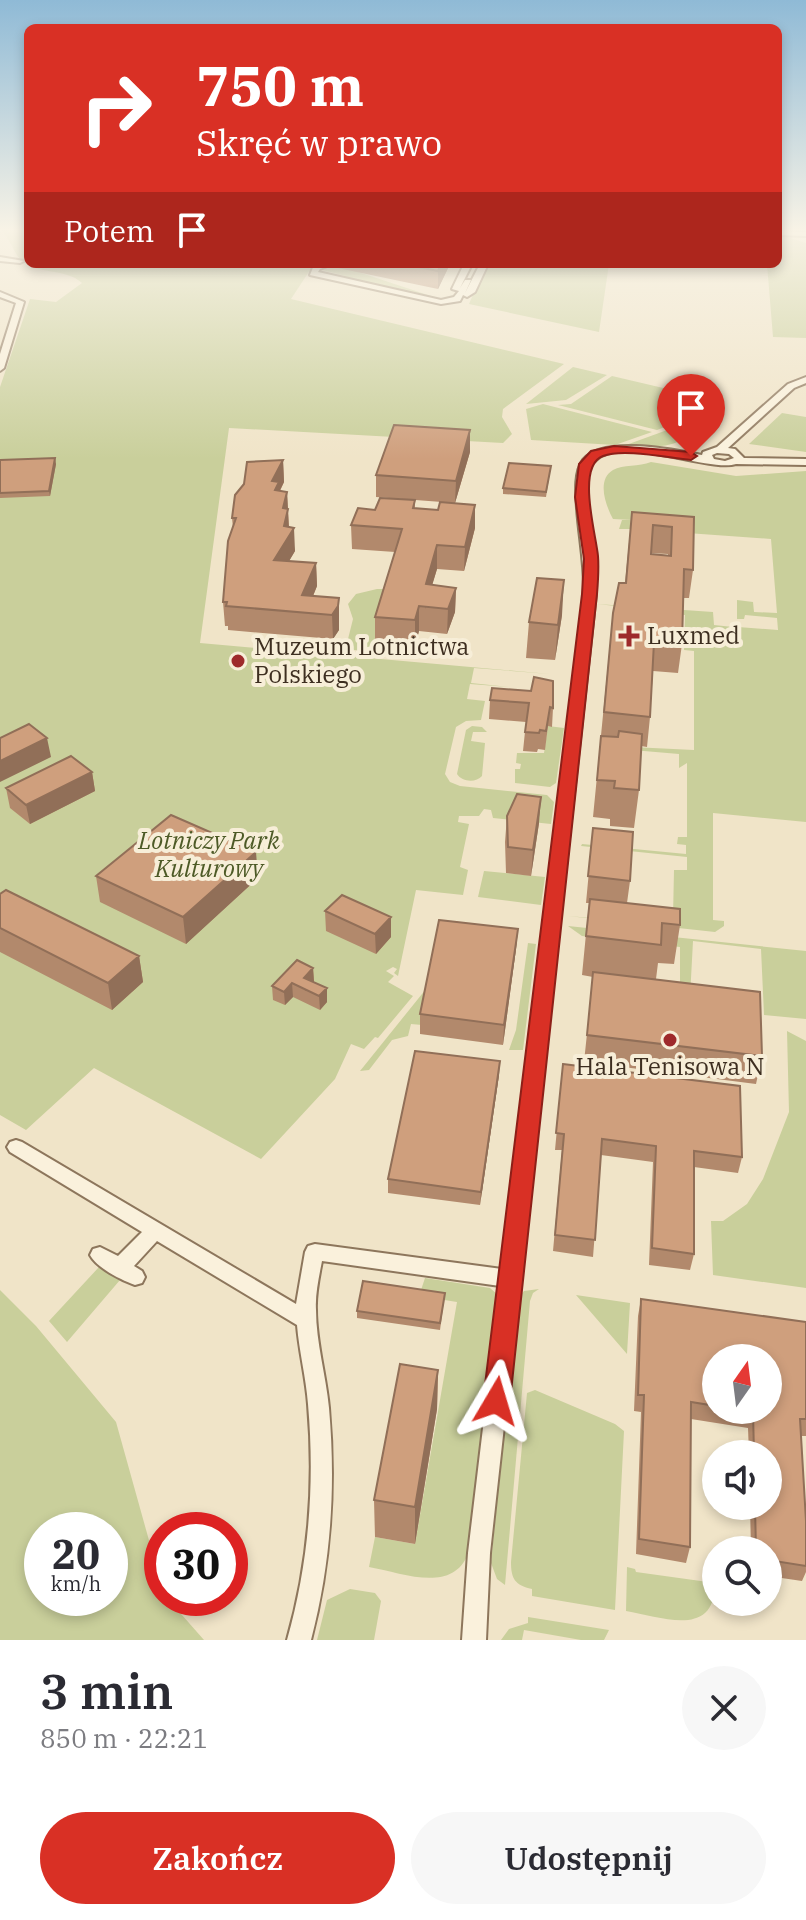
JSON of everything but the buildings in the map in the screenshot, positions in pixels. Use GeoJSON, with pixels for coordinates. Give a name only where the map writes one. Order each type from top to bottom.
{"type":"FeatureCollection","features":[{"type":"Feature","properties":{"kind":"street"},"geometry":{"type":"LineString","coordinates":[[0,368],[19,307]]}},
{"type":"Feature","properties":{"kind":"street"},"geometry":{"type":"LineString","coordinates":[[708,456],[726,464],[739,435],[795,384],[806,380]]}},
{"type":"Feature","properties":{"kind":"street"},"geometry":{"type":"LineString","coordinates":[[474,1640],[479,1553],[590,594],[591,559],[582,497],[586,464],[595,454],[614,450],[708,456],[733,454],[806,462]]}},
{"type":"Feature","properties":{"kind":"street"},"geometry":{"type":"LineString","coordinates":[[16,1147],[306,1320]]}},
{"type":"Feature","properties":{"kind":"street"},"geometry":{"type":"LineString","coordinates":[[100,1255],[128,1273],[155,1230]]}},
{"type":"Feature","properties":{"kind":"street"},"geometry":{"type":"LineString","coordinates":[[299,1640],[317,1570],[322,1515],[319,1408],[306,1320],[308,1286],[315,1252],[510,1279]]}},
{"type":"Feature","properties":{"kind":"green space","name":"Lotniczy Park Kulturowy"},"geometry":{"type":"Polygon","coordinates":[[[27,307],[323,307],[564,364],[503,409],[502,417],[512,434],[503,443],[229,428],[200,643],[550,674],[474,668],[471,683],[509,687],[470,684],[467,699],[485,701],[481,720],[466,721],[456,727],[445,774],[450,782],[460,786],[547,795],[554,802],[551,824],[493,818],[491,810],[484,809],[479,816],[459,816],[458,822],[469,824],[460,867],[468,870],[463,895],[416,890],[398,976],[394,973],[397,969],[393,967],[386,971],[394,976],[388,982],[413,996],[378,1038],[375,1037],[364,1049],[351,1044],[335,1079],[261,1159],[94,1068],[26,1130],[0,1115],[0,387],[27,307]]]}},
{"type":"Feature","properties":{"kind":"green space"},"geometry":{"type":"Polygon","coordinates":[[[481,307],[603,307],[599,332],[481,307]]]}},
{"type":"Feature","properties":{"kind":"green space"},"geometry":{"type":"Polygon","coordinates":[[[770,307],[806,307],[806,338],[773,337],[770,307]]]}},
{"type":"Feature","properties":{"kind":"green space"},"geometry":{"type":"Polygon","coordinates":[[[573,367],[607,375],[566,400],[526,404],[573,367]]]}},
{"type":"Feature","properties":{"kind":"green space"},"geometry":{"type":"Polygon","coordinates":[[[612,376],[723,402],[723,405],[657,430],[558,405],[571,404],[612,376]]]}},
{"type":"Feature","properties":{"kind":"green space"},"geometry":{"type":"Polygon","coordinates":[[[543,404],[652,432],[615,445],[531,440],[526,409],[543,404]]]}},
{"type":"Feature","properties":{"kind":"green space"},"geometry":{"type":"Polygon","coordinates":[[[719,410],[678,442],[657,446],[626,445],[670,429],[687,427],[698,418],[719,410]]]}},
{"type":"Feature","properties":{"kind":"green space"},"geometry":{"type":"Polygon","coordinates":[[[782,413],[806,417],[806,452],[749,444],[782,413]]]}},
{"type":"Feature","properties":{"kind":"green space"},"geometry":{"type":"Polygon","coordinates":[[[651,462],[736,476],[806,471],[806,822],[713,813],[713,920],[724,921],[724,926],[715,932],[568,916],[649,923],[673,917],[674,870],[687,870],[687,857],[581,846],[686,854],[686,845],[677,844],[678,837],[687,837],[687,763],[679,768],[679,754],[632,750],[632,747],[694,750],[694,651],[684,650],[685,615],[616,609],[616,606],[597,604],[713,612],[714,625],[733,627],[734,622],[738,623],[738,627],[778,630],[777,618],[745,615],[744,619],[737,619],[737,600],[753,602],[754,612],[777,613],[771,539],[659,531],[632,521],[630,529],[619,529],[622,520],[633,520],[613,519],[605,500],[605,480],[617,468],[651,462]]]}},
{"type":"Feature","properties":{"kind":"green space"},"geometry":{"type":"Polygon","coordinates":[[[392,589],[372,652],[354,650],[347,643],[353,619],[348,604],[356,594],[392,589]]]}},
{"type":"Feature","properties":{"kind":"green space"},"geometry":{"type":"Polygon","coordinates":[[[472,726],[482,727],[487,732],[473,732],[471,741],[485,743],[482,776],[469,781],[457,774],[466,730],[472,726]]]}},
{"type":"Feature","properties":{"kind":"green space"},"geometry":{"type":"Polygon","coordinates":[[[548,726],[564,728],[556,783],[550,787],[515,783],[515,769],[520,769],[521,764],[516,763],[517,753],[544,753],[548,726]]]}},
{"type":"Feature","properties":{"kind":"green space"},"geometry":{"type":"Polygon","coordinates":[[[484,871],[545,877],[541,905],[478,897],[484,871]]]}},
{"type":"Feature","properties":{"kind":"green space"},"geometry":{"type":"Polygon","coordinates":[[[568,926],[806,951],[806,1019],[764,1015],[761,949],[693,941],[690,997],[680,995],[680,947],[582,936],[568,926]]]}},
{"type":"Feature","properties":{"kind":"green space"},"geometry":{"type":"Polygon","coordinates":[[[528,943],[536,944],[523,1050],[509,1050],[516,1030],[528,943]]]}},
{"type":"Feature","properties":{"kind":"green space"},"geometry":{"type":"Polygon","coordinates":[[[426,989],[422,1025],[411,1024],[408,1036],[392,1040],[369,1070],[360,1071],[426,989]]]}},
{"type":"Feature","properties":{"kind":"green space"},"geometry":{"type":"Polygon","coordinates":[[[787,1031],[806,1041],[806,1288],[713,1275],[711,1221],[723,1221],[747,1204],[763,1179],[789,1112],[787,1031]]]}},
{"type":"Feature","properties":{"kind":"green space"},"geometry":{"type":"Polygon","coordinates":[[[99,1267],[120,1280],[67,1342],[49,1321],[99,1267]]]}},
{"type":"Feature","properties":{"kind":"green space"},"geometry":{"type":"Polygon","coordinates":[[[425,1278],[490,1288],[498,1295],[468,1554],[461,1566],[451,1574],[425,1578],[369,1567],[375,1537],[415,1544],[457,1302],[419,1296],[425,1278]]]}},
{"type":"Feature","properties":{"kind":"green space"},"geometry":{"type":"Polygon","coordinates":[[[539,1289],[530,1301],[505,1585],[497,1579],[491,1563],[517,1299],[524,1291],[539,1289]]]}},
{"type":"Feature","properties":{"kind":"green space"},"geometry":{"type":"Polygon","coordinates":[[[0,1290],[36,1326],[116,1422],[144,1522],[144,1616],[183,1616],[204,1640],[0,1640],[0,1290]]]}},
{"type":"Feature","properties":{"kind":"green space"},"geometry":{"type":"Polygon","coordinates":[[[576,1295],[630,1303],[627,1354],[576,1295]]]}},
{"type":"Feature","properties":{"kind":"green space"},"geometry":{"type":"Polygon","coordinates":[[[535,1390],[615,1424],[624,1431],[615,1610],[532,1596],[532,1589],[518,1583],[513,1577],[511,1562],[527,1393],[535,1390]]]}},
{"type":"Feature","properties":{"kind":"green space"},"geometry":{"type":"Polygon","coordinates":[[[627,1567],[636,1572],[702,1581],[702,1614],[696,1618],[670,1620],[626,1611],[627,1567]]]}},
{"type":"Feature","properties":{"kind":"green space"},"geometry":{"type":"Polygon","coordinates":[[[350,1589],[375,1593],[381,1601],[374,1640],[317,1640],[327,1600],[350,1589]]]}},
{"type":"Feature","properties":{"kind":"green space"},"geometry":{"type":"Polygon","coordinates":[[[528,1617],[609,1630],[604,1640],[581,1640],[524,1630],[522,1640],[501,1640],[509,1629],[528,1623],[528,1617]]]}},
{"type":"Feature","properties":{"kind":"place","name":"Luxmed"},"geometry":{"type":"Point","coordinates":[629,636]}},
{"type":"Feature","properties":{"kind":"place","name":"Muzeum Lotnictwa Polskiego"},"geometry":{"type":"Point","coordinates":[238,661]}},
{"type":"Feature","properties":{"kind":"place","name":"Hala Tenisowa N"},"geometry":{"type":"Point","coordinates":[670,1040]}},
{"type":"Feature","properties":{"kind":"route"},"geometry":{"type":"LineString","coordinates":[[496,1401],[590,594],[592,568],[582,510],[586,464],[595,454],[625,449],[691,456]]}}]}
